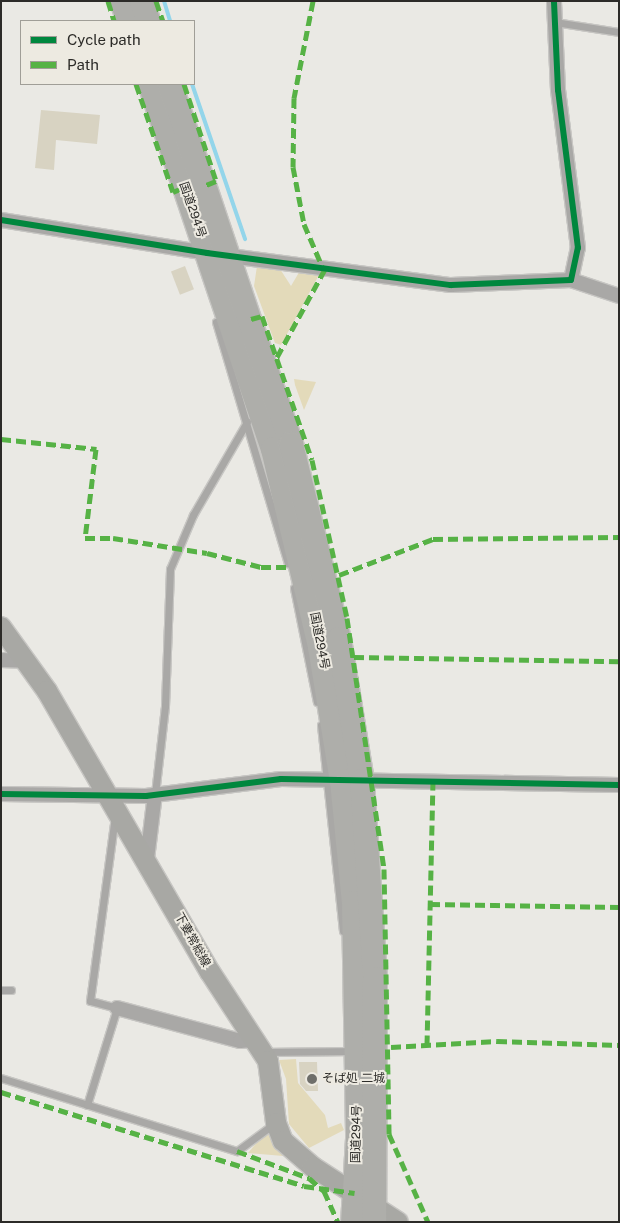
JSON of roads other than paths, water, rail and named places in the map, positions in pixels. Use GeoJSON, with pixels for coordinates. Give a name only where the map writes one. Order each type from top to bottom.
{"type":"FeatureCollection","features":[{"type":"Feature","properties":{"kind":"highway"},"geometry":{"type":"LineString","coordinates":[[122,1],[129,20]]}},
{"type":"Feature","properties":{"kind":"highway"},"geometry":{"type":"LineString","coordinates":[[142,1],[148,20]]}},
{"type":"Feature","properties":{"kind":"highway","name":"国道294号"},"geometry":{"type":"LineString","coordinates":[[150,85],[230,318],[272,449],[303,565],[344,781],[375,979],[374,1214]]}},
{"type":"Feature","properties":{"kind":"highway","name":"国道294号"},"geometry":{"type":"LineString","coordinates":[[170,85],[231,256],[320,550],[344,781],[354,903],[352,1051],[355,1193],[352,1222]]}},
{"type":"Feature","properties":{"kind":"main road","name":"下妻常総線"},"geometry":{"type":"LineString","coordinates":[[1,627],[25,661],[114,803],[210,972],[259,1046],[273,1074],[276,1123],[290,1149],[355,1193],[374,1214],[398,1222]]}},
{"type":"Feature","properties":{"kind":"street"},"geometry":{"type":"LineString","coordinates":[[554,1],[558,90],[578,248],[571,280]]}},
{"type":"Feature","properties":{"kind":"street"},"geometry":{"type":"LineString","coordinates":[[1,220],[207,253],[451,284],[571,280],[619,296]]}},
{"type":"Feature","properties":{"kind":"street"},"geometry":{"type":"LineString","coordinates":[[1,660],[25,661]]}},
{"type":"Feature","properties":{"kind":"street"},"geometry":{"type":"LineString","coordinates":[[1,794],[114,803],[156,794],[281,779],[619,785]]}},
{"type":"Feature","properties":{"kind":"street"},"geometry":{"type":"LineString","coordinates":[[147,859],[156,794]]}},
{"type":"Feature","properties":{"kind":"street"},"geometry":{"type":"LineString","coordinates":[[117,1008],[259,1046]]}},
{"type":"Feature","properties":{"kind":"lane"},"geometry":{"type":"LineString","coordinates":[[555,22],[619,32]]}},
{"type":"Feature","properties":{"kind":"lane"},"geometry":{"type":"LineString","coordinates":[[230,318],[216,322],[289,566],[344,781],[344,937]]}},
{"type":"Feature","properties":{"kind":"lane"},"geometry":{"type":"LineString","coordinates":[[156,794],[165,706],[170,569],[193,515],[247,422]]}},
{"type":"Feature","properties":{"kind":"lane"},"geometry":{"type":"LineString","coordinates":[[86,1105],[117,1008],[90,1001],[114,803]]}},
{"type":"Feature","properties":{"kind":"lane"},"geometry":{"type":"LineString","coordinates":[[259,1046],[352,1051],[345,984]]}},
{"type":"Feature","properties":{"kind":"lane"},"geometry":{"type":"LineString","coordinates":[[1,990],[10,990]]}},
{"type":"Feature","properties":{"kind":"lane"},"geometry":{"type":"LineString","coordinates":[[1,1078],[237,1151],[276,1123]]}},
{"type":"Feature","properties":{"kind":"waterway"},"geometry":{"type":"LineString","coordinates":[[164,1],[170,20]]}},
{"type":"Feature","properties":{"kind":"waterway"},"geometry":{"type":"LineString","coordinates":[[192,85],[245,239]]}},
{"type":"Feature","properties":{"kind":"place","name":"そば処 二城"},"geometry":{"type":"Point","coordinates":[312,1079]}}]}
